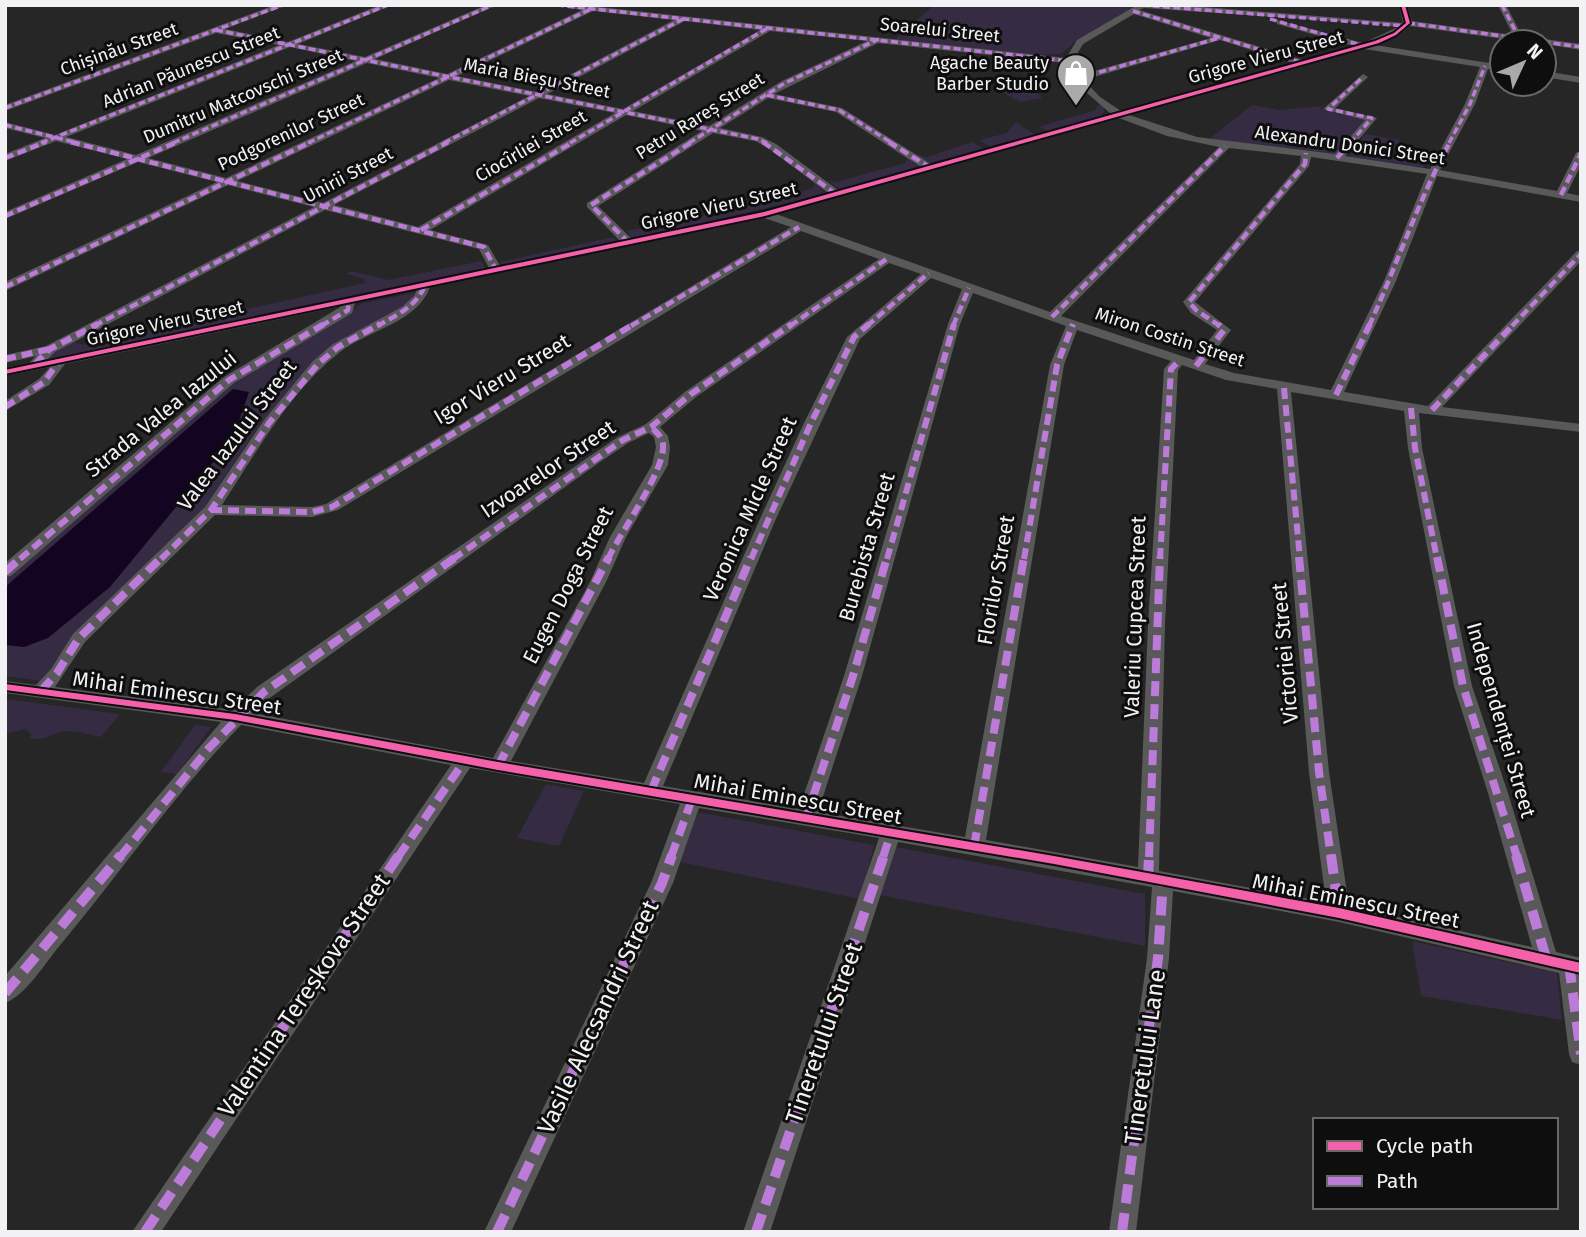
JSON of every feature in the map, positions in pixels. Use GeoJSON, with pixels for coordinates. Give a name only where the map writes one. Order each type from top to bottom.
{"type":"FeatureCollection","features":[{"type":"Feature","properties":{"kind":"street","name":"Chișinău Street"},"geometry":{"type":"LineString","coordinates":[[5,108],[283,5]]}},
{"type":"Feature","properties":{"kind":"street","name":"Adrian Păunescu Street"},"geometry":{"type":"LineString","coordinates":[[5,158],[388,5]]}},
{"type":"Feature","properties":{"kind":"street","name":"Dumitru Matcovschi Street"},"geometry":{"type":"LineString","coordinates":[[5,216],[494,5]]}},
{"type":"Feature","properties":{"kind":"street","name":"Soarelui Street"},"geometry":{"type":"LineString","coordinates":[[556,5],[1069,61]]}},
{"type":"Feature","properties":{"kind":"street"},"geometry":{"type":"LineString","coordinates":[[1118,114],[1079,78],[1069,61],[1080,42],[1143,5],[1380,22],[1488,34]]}},
{"type":"Feature","properties":{"kind":"street"},"geometry":{"type":"LineString","coordinates":[[1403,5],[1406,25]]}},
{"type":"Feature","properties":{"kind":"street"},"geometry":{"type":"LineString","coordinates":[[1502,5],[1514,28]]}},
{"type":"Feature","properties":{"kind":"street","name":"Podgorenilor Street"},"geometry":{"type":"LineString","coordinates":[[5,287],[592,9]]}},
{"type":"Feature","properties":{"kind":"street"},"geometry":{"type":"LineString","coordinates":[[1133,11],[1301,63]]}},
{"type":"Feature","properties":{"kind":"street"},"geometry":{"type":"LineString","coordinates":[[1253,13],[1364,46],[1488,66]]}},
{"type":"Feature","properties":{"kind":"street","name":"Unirii Street"},"geometry":{"type":"LineString","coordinates":[[55,355],[327,206],[683,19]]}},
{"type":"Feature","properties":{"kind":"street","name":"Grigore Vieru Street"},"geometry":{"type":"LineString","coordinates":[[5,372],[34,366],[55,355],[349,301],[765,214],[1364,46],[1389,37],[1406,25]]}},
{"type":"Feature","properties":{"kind":"street","name":"Ciocîrliei Street"},"geometry":{"type":"LineString","coordinates":[[421,230],[769,28]]}},
{"type":"Feature","properties":{"kind":"street","name":"Maria Bieșu Street"},"geometry":{"type":"LineString","coordinates":[[216,30],[765,141],[836,194]]}},
{"type":"Feature","properties":{"kind":"street"},"geometry":{"type":"LineString","coordinates":[[1079,78],[1219,38]]}},
{"type":"Feature","properties":{"kind":"street","name":"Petru Rareș Street"},"geometry":{"type":"LineString","coordinates":[[629,243],[591,205],[801,75],[879,39]]}},
{"type":"Feature","properties":{"kind":"street"},"geometry":{"type":"LineString","coordinates":[[1558,44],[1581,47]]}},
{"type":"Feature","properties":{"kind":"street"},"geometry":{"type":"LineString","coordinates":[[1336,396],[1390,281],[1433,173],[1470,104],[1485,66]]}},
{"type":"Feature","properties":{"kind":"street"},"geometry":{"type":"LineString","coordinates":[[1558,76],[1581,80]]}},
{"type":"Feature","properties":{"kind":"street"},"geometry":{"type":"LineString","coordinates":[[1338,158],[1372,117],[1328,109],[1363,77]]}},
{"type":"Feature","properties":{"kind":"street"},"geometry":{"type":"LineString","coordinates":[[767,95],[839,110],[929,167]]}},
{"type":"Feature","properties":{"kind":"street","name":"Alexandru Donici Street"},"geometry":{"type":"LineString","coordinates":[[1118,114],[1163,131],[1225,145],[1306,153],[1581,199]]}},
{"type":"Feature","properties":{"kind":"street"},"geometry":{"type":"LineString","coordinates":[[5,125],[484,247],[496,270]]}},
{"type":"Feature","properties":{"kind":"street"},"geometry":{"type":"LineString","coordinates":[[1052,317],[1225,145]]}},
{"type":"Feature","properties":{"kind":"street","name":"Valeriu Cupcea Street"},"geometry":{"type":"LineString","coordinates":[[1156,880],[1155,654],[1171,369],[1188,363],[1224,330],[1219,323],[1191,308],[1189,302],[1305,164],[1306,153]]}},
{"type":"Feature","properties":{"kind":"street"},"geometry":{"type":"LineString","coordinates":[[1561,195],[1581,153]]}},
{"type":"Feature","properties":{"kind":"street","name":"Miron Costin Street"},"geometry":{"type":"LineString","coordinates":[[765,214],[969,288],[1231,377],[1411,408],[1581,428]]}},
{"type":"Feature","properties":{"kind":"street","name":"Igor Vieru Street"},"geometry":{"type":"LineString","coordinates":[[211,510],[312,512],[332,507],[799,227]]}},
{"type":"Feature","properties":{"kind":"street"},"geometry":{"type":"LineString","coordinates":[[1432,410],[1581,254]]}},
{"type":"Feature","properties":{"kind":"street","name":"Izvoarelor Street"},"geometry":{"type":"LineString","coordinates":[[5,993],[235,718],[293,668],[614,446],[651,427],[691,394],[888,258]]}},
{"type":"Feature","properties":{"kind":"street","name":"Veronica Micle Street"},"geometry":{"type":"LineString","coordinates":[[651,791],[794,460],[854,337],[929,273]]}},
{"type":"Feature","properties":{"kind":"street","name":"Valea Iazului Street"},"geometry":{"type":"LineString","coordinates":[[41,691],[57,673],[79,638],[211,510],[269,423],[318,364],[338,347],[406,310],[420,298],[425,285]]}},
{"type":"Feature","properties":{"kind":"street","name":"Burebista Street"},"geometry":{"type":"LineString","coordinates":[[806,818],[853,676],[954,324],[969,288]]}},
{"type":"Feature","properties":{"kind":"street","name":"Strada Valea Iazului"},"geometry":{"type":"LineString","coordinates":[[5,572],[229,380],[348,310],[349,301]]}},
{"type":"Feature","properties":{"kind":"street","name":"Florilor Street"},"geometry":{"type":"LineString","coordinates":[[974,847],[1057,365],[1073,324]]}},
{"type":"Feature","properties":{"kind":"street"},"geometry":{"type":"LineString","coordinates":[[5,359],[55,355],[54,372],[46,381],[5,407]]}},
{"type":"Feature","properties":{"kind":"street","name":"Victoriei Street"},"geometry":{"type":"LineString","coordinates":[[1284,388],[1319,772],[1339,913]]}},
{"type":"Feature","properties":{"kind":"street","name":"Independenței Street"},"geometry":{"type":"LineString","coordinates":[[1411,408],[1415,448],[1463,686],[1498,793],[1546,958]]}},
{"type":"Feature","properties":{"kind":"street","name":"Eugen Doga Street"},"geometry":{"type":"LineString","coordinates":[[498,766],[598,582],[618,537],[660,465],[663,447],[661,436],[651,427]]}},
{"type":"Feature","properties":{"kind":"street","name":"Mihai Eminescu Street"},"geometry":{"type":"LineString","coordinates":[[5,687],[235,718],[974,847],[1339,913],[1575,966]]}},
{"type":"Feature","properties":{"kind":"street","name":"Valentina Tereșkova Street"},"geometry":{"type":"LineString","coordinates":[[145,1232],[403,847],[465,760]]}},
{"type":"Feature","properties":{"kind":"street","name":"Vasile Alecsandri Street"},"geometry":{"type":"LineString","coordinates":[[497,1232],[662,883],[692,799]]}},
{"type":"Feature","properties":{"kind":"street","name":"Tineretului Street"},"geometry":{"type":"LineString","coordinates":[[756,1232],[891,833]]}},
{"type":"Feature","properties":{"kind":"street","name":"Tineretului Lane"},"geometry":{"type":"LineString","coordinates":[[1122,1232],[1158,958],[1156,880]]}},
{"type":"Feature","properties":{"kind":"street"},"geometry":{"type":"LineString","coordinates":[[1575,966],[1581,1054]]}},
{"type":"Feature","properties":{"kind":"shaded area"},"geometry":{"type":"Polygon","coordinates":[[[934,5],[1132,7],[1075,42],[1061,54],[1035,55],[895,39],[934,5]]]}},
{"type":"Feature","properties":{"kind":"shaded area"},"geometry":{"type":"Polygon","coordinates":[[[1031,85],[1042,98],[1020,102],[996,89],[999,87],[1031,85]]]}},
{"type":"Feature","properties":{"kind":"shaded area"},"geometry":{"type":"Polygon","coordinates":[[[1101,104],[1105,111],[1100,116],[1047,131],[1038,127],[1096,110],[1097,105],[1101,104]]]}},
{"type":"Feature","properties":{"kind":"shaded area"},"geometry":{"type":"Polygon","coordinates":[[[1252,105],[1279,110],[1324,106],[1320,109],[1367,118],[1335,154],[1209,139],[1252,105]]]}},
{"type":"Feature","properties":{"kind":"shaded area"},"geometry":{"type":"Polygon","coordinates":[[[1016,122],[1035,135],[992,148],[979,140],[1007,133],[1016,122]]]}},
{"type":"Feature","properties":{"kind":"shaded area"},"geometry":{"type":"Polygon","coordinates":[[[1365,134],[1400,140],[1389,158],[1425,165],[1423,170],[1348,158],[1365,134]]]}},
{"type":"Feature","properties":{"kind":"shaded area"},"geometry":{"type":"Polygon","coordinates":[[[972,142],[984,149],[931,164],[917,155],[927,157],[972,142]]]}},
{"type":"Feature","properties":{"kind":"shaded area"},"geometry":{"type":"Polygon","coordinates":[[[907,159],[920,167],[840,190],[827,180],[836,182],[905,163],[907,159]]]}},
{"type":"Feature","properties":{"kind":"shaded area"},"geometry":{"type":"Polygon","coordinates":[[[815,184],[827,194],[632,239],[627,231],[740,208],[813,188],[815,184]]]}},
{"type":"Feature","properties":{"kind":"shaded area"},"geometry":{"type":"Polygon","coordinates":[[[614,237],[617,242],[502,266],[500,262],[614,237]]]}},
{"type":"Feature","properties":{"kind":"shaded area"},"geometry":{"type":"Polygon","coordinates":[[[481,261],[486,269],[50,359],[49,356],[72,341],[83,345],[365,283],[364,279],[346,274],[351,271],[388,280],[481,261]]]}},
{"type":"Feature","properties":{"kind":"shaded area"},"geometry":{"type":"Polygon","coordinates":[[[417,292],[415,300],[316,362],[261,423],[202,511],[77,632],[42,681],[5,676],[5,577],[230,386],[363,303],[417,292]]]}},
{"type":"Feature","properties":{"kind":"shaded area"},"geometry":{"type":"Polygon","coordinates":[[[233,389],[249,392],[233,438],[110,587],[48,638],[24,647],[5,645],[5,587],[233,389]]]}},
{"type":"Feature","properties":{"kind":"shaded area"},"geometry":{"type":"Polygon","coordinates":[[[5,699],[120,714],[101,737],[67,731],[35,739],[29,738],[31,735],[26,729],[5,734],[5,699]]]}},
{"type":"Feature","properties":{"kind":"shaded area"},"geometry":{"type":"Polygon","coordinates":[[[195,725],[211,727],[177,774],[161,772],[195,725]]]}},
{"type":"Feature","properties":{"kind":"shaded area"},"geometry":{"type":"Polygon","coordinates":[[[546,784],[584,791],[559,846],[517,838],[546,784]]]}},
{"type":"Feature","properties":{"kind":"shaded area"},"geometry":{"type":"Polygon","coordinates":[[[698,812],[874,845],[860,899],[680,862],[698,812]]]}},
{"type":"Feature","properties":{"kind":"shaded area"},"geometry":{"type":"Polygon","coordinates":[[[895,847],[1145,894],[1145,946],[879,895],[895,847]]]}},
{"type":"Feature","properties":{"kind":"shaded area"},"geometry":{"type":"Polygon","coordinates":[[[1412,941],[1557,973],[1562,1020],[1421,996],[1412,941]]]}},
{"type":"Feature","properties":{"kind":"marked path"},"geometry":{"type":"LineString","coordinates":[[5,108],[283,5]]}},
{"type":"Feature","properties":{"kind":"marked path"},"geometry":{"type":"LineString","coordinates":[[5,158],[388,5]]}},
{"type":"Feature","properties":{"kind":"marked path"},"geometry":{"type":"LineString","coordinates":[[5,216],[493,5]]}},
{"type":"Feature","properties":{"kind":"marked path"},"geometry":{"type":"LineString","coordinates":[[557,5],[1069,61]]}},
{"type":"Feature","properties":{"kind":"marked path"},"geometry":{"type":"LineString","coordinates":[[1142,5],[1405,26]]}},
{"type":"Feature","properties":{"kind":"marked path"},"geometry":{"type":"LineString","coordinates":[[1502,5],[1514,28]]}},
{"type":"Feature","properties":{"kind":"marked path"},"geometry":{"type":"LineString","coordinates":[[5,287],[591,9]]}},
{"type":"Feature","properties":{"kind":"marked path"},"geometry":{"type":"LineString","coordinates":[[1133,11],[1300,62]]}},
{"type":"Feature","properties":{"kind":"marked path"},"geometry":{"type":"LineString","coordinates":[[35,364],[50,349],[683,19]]}},
{"type":"Feature","properties":{"kind":"marked path"},"geometry":{"type":"LineString","coordinates":[[1270,19],[1357,44]]}},
{"type":"Feature","properties":{"kind":"marked path"},"geometry":{"type":"LineString","coordinates":[[1408,23],[1581,47]]}},
{"type":"Feature","properties":{"kind":"marked path"},"geometry":{"type":"LineString","coordinates":[[421,230],[768,28]]}},
{"type":"Feature","properties":{"kind":"marked path"},"geometry":{"type":"LineString","coordinates":[[216,30],[758,139],[772,146],[836,194]]}},
{"type":"Feature","properties":{"kind":"marked path"},"geometry":{"type":"LineString","coordinates":[[1079,78],[1219,38]]}},
{"type":"Feature","properties":{"kind":"marked path"},"geometry":{"type":"LineString","coordinates":[[629,243],[591,205],[785,83],[879,39]]}},
{"type":"Feature","properties":{"kind":"marked path"},"geometry":{"type":"LineString","coordinates":[[1336,395],[1390,281],[1433,173],[1470,104],[1485,66]]}},
{"type":"Feature","properties":{"kind":"marked path"},"geometry":{"type":"LineString","coordinates":[[1337,158],[1372,118],[1328,109],[1363,77]]}},
{"type":"Feature","properties":{"kind":"marked path"},"geometry":{"type":"LineString","coordinates":[[767,95],[839,110],[929,167]]}},
{"type":"Feature","properties":{"kind":"marked path"},"geometry":{"type":"LineString","coordinates":[[5,125],[484,247],[496,270]]}},
{"type":"Feature","properties":{"kind":"marked path"},"geometry":{"type":"LineString","coordinates":[[1052,317],[1225,146]]}},
{"type":"Feature","properties":{"kind":"marked path"},"geometry":{"type":"LineString","coordinates":[[1196,366],[1224,330],[1189,302],[1305,164],[1306,153]]}},
{"type":"Feature","properties":{"kind":"marked path"},"geometry":{"type":"LineString","coordinates":[[1561,195],[1581,153]]}},
{"type":"Feature","properties":{"kind":"marked path"},"geometry":{"type":"LineString","coordinates":[[211,510],[312,512],[332,507],[799,227]]}},
{"type":"Feature","properties":{"kind":"marked path"},"geometry":{"type":"LineString","coordinates":[[1432,410],[1581,254]]}},
{"type":"Feature","properties":{"kind":"marked path"},"geometry":{"type":"LineString","coordinates":[[5,993],[209,748],[264,692],[595,459],[623,440],[651,427],[691,394],[888,258]]}},
{"type":"Feature","properties":{"kind":"marked path"},"geometry":{"type":"LineString","coordinates":[[651,791],[767,521],[811,423],[854,337],[929,273]]}},
{"type":"Feature","properties":{"kind":"marked path"},"geometry":{"type":"LineString","coordinates":[[41,691],[57,673],[79,638],[211,510],[269,423],[318,364],[338,347],[406,310],[420,298],[425,285]]}},
{"type":"Feature","properties":{"kind":"marked path"},"geometry":{"type":"LineString","coordinates":[[806,818],[853,676],[954,324],[969,288]]}},
{"type":"Feature","properties":{"kind":"marked path"},"geometry":{"type":"LineString","coordinates":[[5,572],[229,380],[348,310],[349,301]]}},
{"type":"Feature","properties":{"kind":"marked path"},"geometry":{"type":"LineString","coordinates":[[974,847],[1057,365],[1073,324]]}},
{"type":"Feature","properties":{"kind":"marked path"},"geometry":{"type":"LineString","coordinates":[[5,359],[50,349]]}},
{"type":"Feature","properties":{"kind":"marked path"},"geometry":{"type":"LineString","coordinates":[[1148,879],[1156,624],[1167,433],[1171,369],[1180,360]]}},
{"type":"Feature","properties":{"kind":"marked path"},"geometry":{"type":"LineString","coordinates":[[5,407],[44,382],[51,376],[59,361]]}},
{"type":"Feature","properties":{"kind":"marked path"},"geometry":{"type":"LineString","coordinates":[[1284,388],[1319,772],[1339,913]]}},
{"type":"Feature","properties":{"kind":"marked path"},"geometry":{"type":"LineString","coordinates":[[1411,408],[1415,448],[1463,686],[1498,793],[1546,958]]}},
{"type":"Feature","properties":{"kind":"marked path"},"geometry":{"type":"LineString","coordinates":[[498,766],[598,582],[618,537],[660,465],[663,447],[661,436],[651,427]]}},
{"type":"Feature","properties":{"kind":"marked path"},"geometry":{"type":"LineString","coordinates":[[145,1232],[465,760]]}},
{"type":"Feature","properties":{"kind":"marked path"},"geometry":{"type":"LineString","coordinates":[[497,1232],[662,883],[692,799]]}},
{"type":"Feature","properties":{"kind":"marked path"},"geometry":{"type":"LineString","coordinates":[[756,1232],[891,833]]}},
{"type":"Feature","properties":{"kind":"marked path"},"geometry":{"type":"LineString","coordinates":[[1122,1232],[1158,958],[1163,881]]}},
{"type":"Feature","properties":{"kind":"marked path"},"geometry":{"type":"LineString","coordinates":[[1569,964],[1581,1054]]}},
{"type":"Feature","properties":{"kind":"cycle path"},"geometry":{"type":"LineString","coordinates":[[5,372],[765,214],[1377,42],[1395,34],[1408,23],[1403,5]]}},
{"type":"Feature","properties":{"kind":"cycle path"},"geometry":{"type":"LineString","coordinates":[[5,687],[235,717],[498,766],[1054,860],[1339,913],[1581,968]]}},
{"type":"Feature","properties":{"kind":"place","name":"Agache Beauty Barber Studio"},"geometry":{"type":"Point","coordinates":[1076,107]}}]}
